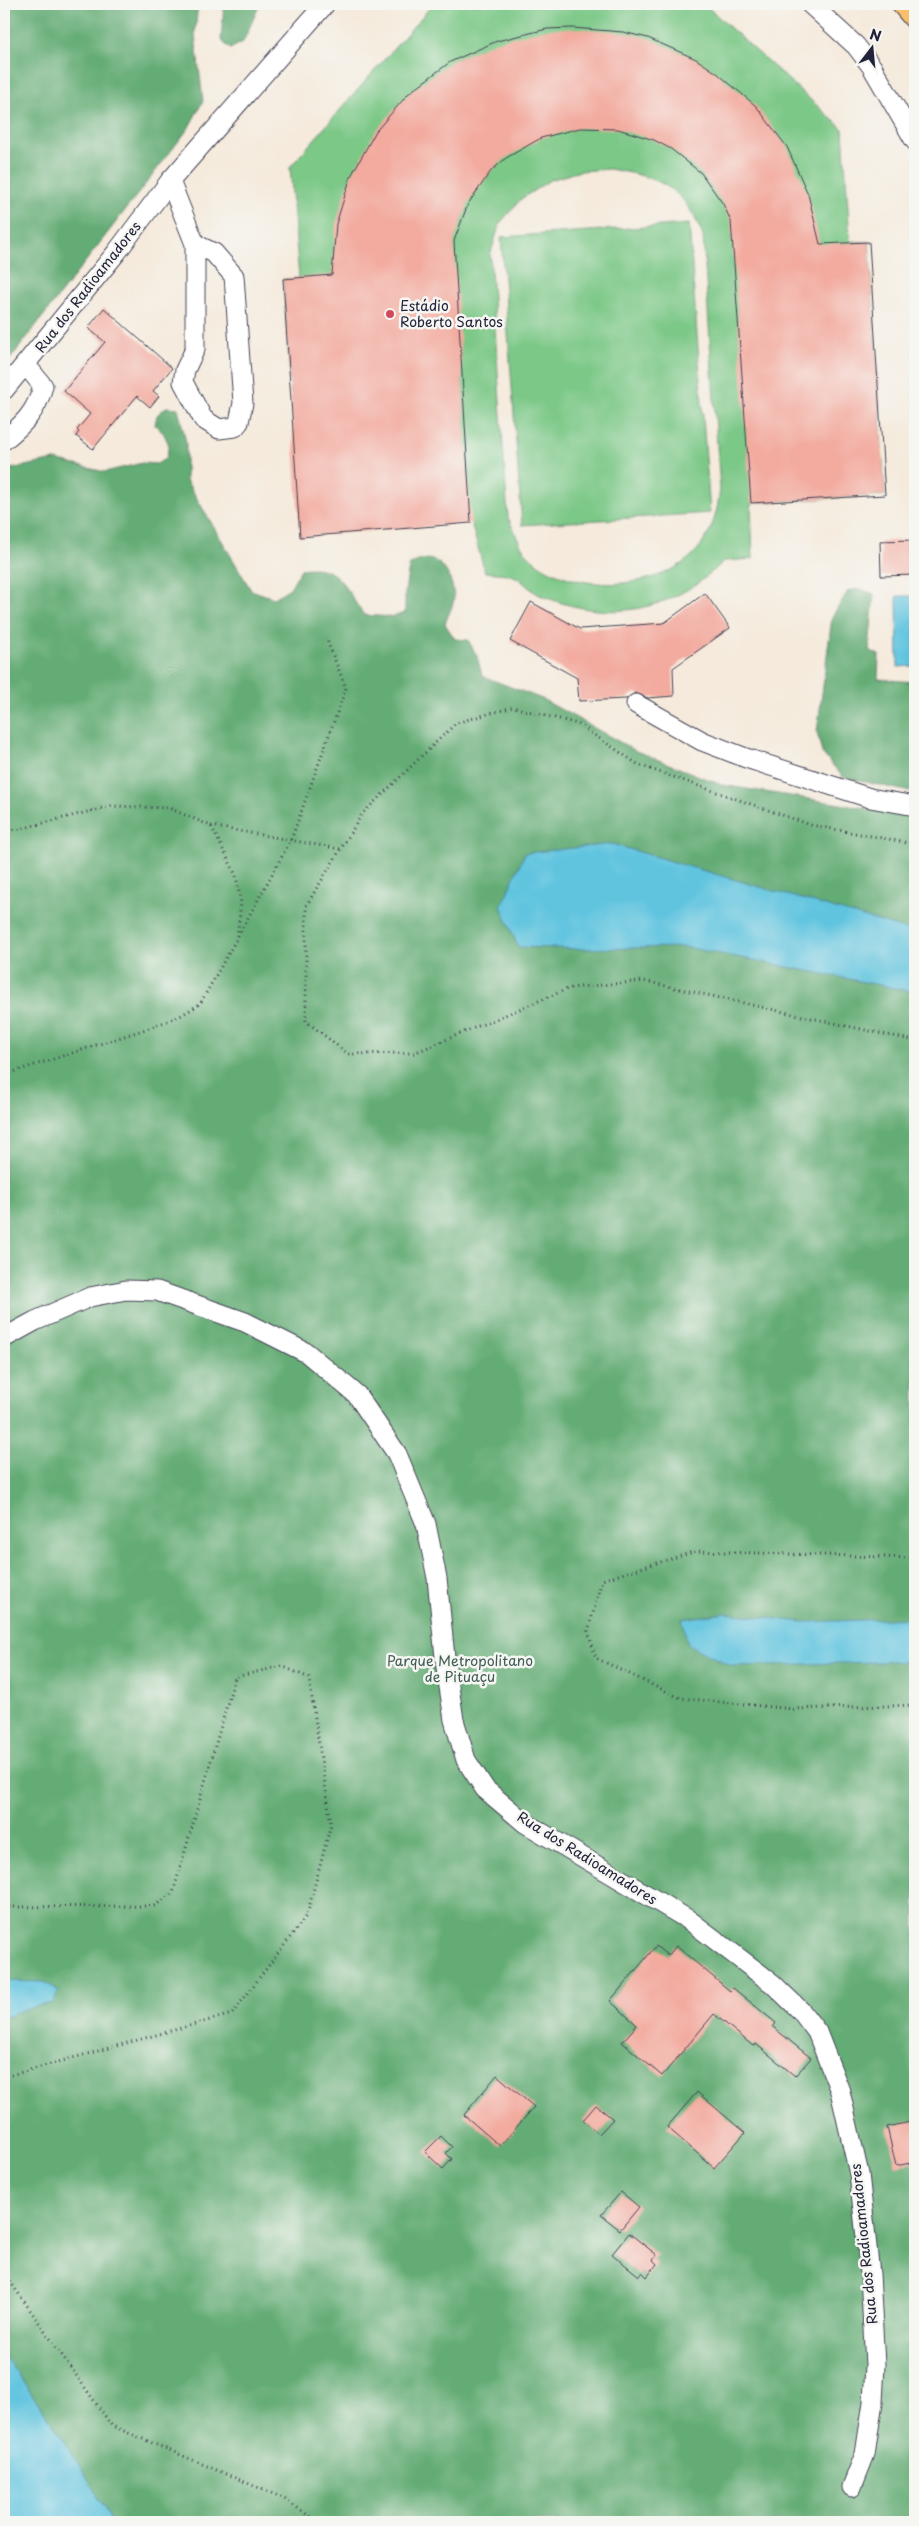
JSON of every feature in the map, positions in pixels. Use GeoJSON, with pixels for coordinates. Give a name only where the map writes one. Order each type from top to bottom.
{"type":"FeatureCollection","features":[{"type":"Feature","properties":{"kind":"main road"},"geometry":{"type":"LineString","coordinates":[[904,4],[915,17]]}},
{"type":"Feature","properties":{"kind":"lane","name":"Rua dos Radioamadores"},"geometry":{"type":"LineString","coordinates":[[4,390],[116,253],[170,181],[325,4]]}},
{"type":"Feature","properties":{"kind":"lane"},"geometry":{"type":"LineString","coordinates":[[810,4],[856,46],[872,67],[915,141]]}},
{"type":"Feature","properties":{"kind":"lane"},"geometry":{"type":"LineString","coordinates":[[170,181],[195,244],[195,349],[184,370],[183,382],[203,419],[219,429],[235,427],[239,422],[243,403],[234,276],[214,253],[195,244]]}},
{"type":"Feature","properties":{"kind":"lane"},"geometry":{"type":"LineString","coordinates":[[4,440],[24,425],[40,398],[43,386],[26,365]]}},
{"type":"Feature","properties":{"kind":"lane"},"geometry":{"type":"LineString","coordinates":[[636,704],[702,742],[870,798],[915,806]]}},
{"type":"Feature","properties":{"kind":"lane","name":"Rua dos Radioamadores"},"geometry":{"type":"LineString","coordinates":[[4,1338],[34,1321],[90,1297],[126,1290],[157,1291],[245,1322],[307,1353],[357,1395],[397,1454],[426,1524],[437,1578],[446,1667],[454,1720],[466,1760],[485,1789],[525,1823],[689,1920],[773,1984],[802,2012],[817,2032],[840,2091],[859,2174],[870,2274],[875,2365],[873,2402],[865,2454],[852,2487]]}},
{"type":"Feature","properties":{"kind":"path"},"geometry":{"type":"LineString","coordinates":[[4,1075],[180,1016],[200,1004],[291,840],[346,688],[326,638]]}},
{"type":"Feature","properties":{"kind":"path"},"geometry":{"type":"LineString","coordinates":[[915,844],[811,825],[639,765],[578,724],[513,707],[456,723],[362,814],[306,906],[306,1021],[348,1054],[414,1053],[570,988],[644,980],[915,1041]]}},
{"type":"Feature","properties":{"kind":"path"},"geometry":{"type":"LineString","coordinates":[[4,833],[110,806],[169,808],[211,826],[340,850]]}},
{"type":"Feature","properties":{"kind":"path"},"geometry":{"type":"LineString","coordinates":[[211,826],[236,875],[241,903],[237,938]]}},
{"type":"Feature","properties":{"kind":"path"},"geometry":{"type":"LineString","coordinates":[[915,1558],[696,1552],[602,1580],[588,1631],[596,1658],[680,1698],[792,1709],[915,1705]]}},
{"type":"Feature","properties":{"kind":"path"},"geometry":{"type":"LineString","coordinates":[[4,1907],[154,1906],[173,1893],[235,1677],[282,1666],[309,1678],[331,1824],[307,1915],[232,2014],[4,2077]]}},
{"type":"Feature","properties":{"kind":"path"},"geometry":{"type":"LineString","coordinates":[[4,2273],[112,2426],[283,2498],[318,2522]]}},
{"type":"Feature","properties":{"kind":"green space"},"geometry":{"type":"Polygon","coordinates":[[[4,4],[198,4],[195,34],[203,101],[188,129],[4,367],[4,4]]]}},
{"type":"Feature","properties":{"kind":"green space"},"geometry":{"type":"Polygon","coordinates":[[[224,4],[260,4],[243,42],[230,49],[221,40],[224,4]]]}},
{"type":"Feature","properties":{"kind":"green space","name":"Estádio Roberto Santos"},"geometry":{"type":"Polygon","coordinates":[[[433,4],[704,4],[843,129],[850,241],[869,242],[885,495],[751,503],[753,559],[724,561],[704,579],[683,592],[661,602],[638,608],[614,611],[565,604],[540,595],[516,577],[485,572],[471,523],[291,395],[283,279],[299,278],[290,167],[433,4]],[[609,169],[580,171],[550,180],[521,199],[500,223],[490,255],[508,518],[525,551],[545,568],[566,577],[589,582],[614,584],[639,581],[662,574],[682,564],[698,549],[711,528],[716,514],[720,490],[703,236],[696,219],[678,195],[656,181],[627,172],[609,169]]]}},
{"type":"Feature","properties":{"kind":"green space"},"geometry":{"type":"Polygon","coordinates":[[[689,224],[710,513],[522,525],[501,237],[689,224]]]}},
{"type":"Feature","properties":{"kind":"green space","name":"Parque Metropolitano de Pituaçu"},"geometry":{"type":"Polygon","coordinates":[[[166,407],[178,408],[186,442],[186,480],[251,590],[274,598],[290,588],[301,569],[314,568],[333,574],[340,580],[364,615],[391,617],[405,613],[405,592],[409,566],[427,559],[434,561],[446,571],[453,587],[454,600],[445,624],[455,639],[468,640],[477,656],[482,676],[542,699],[636,751],[722,785],[915,816],[915,2522],[4,2522],[4,473],[10,469],[55,460],[105,472],[142,463],[157,464],[166,458],[169,445],[164,434],[155,425],[157,415],[166,407]]]}},
{"type":"Feature","properties":{"kind":"green space"},"geometry":{"type":"Polygon","coordinates":[[[861,589],[874,594],[869,650],[879,655],[878,679],[915,682],[915,793],[843,777],[822,753],[817,732],[832,617],[848,591],[861,589]]]}},
{"type":"Feature","properties":{"kind":"water"},"geometry":{"type":"Polygon","coordinates":[[[897,596],[915,596],[915,666],[898,667],[897,596]]]}},
{"type":"Feature","properties":{"kind":"water"},"geometry":{"type":"Polygon","coordinates":[[[612,844],[915,932],[915,992],[685,947],[582,949],[518,947],[501,906],[525,853],[612,844]]]}},
{"type":"Feature","properties":{"kind":"water"},"geometry":{"type":"Polygon","coordinates":[[[726,1613],[803,1622],[915,1618],[915,1661],[732,1666],[688,1645],[682,1619],[726,1613]]]}},
{"type":"Feature","properties":{"kind":"water"},"geometry":{"type":"Polygon","coordinates":[[[4,1981],[45,1982],[59,1991],[53,2003],[24,2009],[4,2018],[4,1981]]]}},
{"type":"Feature","properties":{"kind":"water"},"geometry":{"type":"Polygon","coordinates":[[[4,2356],[60,2433],[113,2522],[4,2522],[4,2356]]]}},
{"type":"Feature","properties":{"kind":"building","name":"Estádio Roberto Santos"},"geometry":{"type":"Polygon","coordinates":[[[572,28],[623,32],[648,38],[696,59],[717,73],[756,106],[787,147],[808,194],[820,244],[869,242],[885,495],[751,503],[731,221],[723,204],[701,173],[671,149],[654,140],[618,129],[580,128],[541,138],[506,158],[491,171],[468,204],[454,241],[471,523],[300,537],[283,279],[332,275],[336,224],[351,176],[376,131],[409,93],[450,62],[497,41],[547,29],[572,28]]]}},
{"type":"Feature","properties":{"kind":"building"},"geometry":{"type":"Polygon","coordinates":[[[104,308],[172,368],[153,391],[159,396],[150,407],[137,396],[93,449],[76,436],[79,432],[77,430],[90,414],[64,391],[105,342],[88,328],[104,308]]]}},
{"type":"Feature","properties":{"kind":"building"},"geometry":{"type":"Polygon","coordinates":[[[915,540],[915,575],[881,576],[880,541],[915,540]]]}},
{"type":"Feature","properties":{"kind":"building"},"geometry":{"type":"Polygon","coordinates":[[[705,593],[730,628],[673,668],[674,696],[648,698],[635,693],[626,699],[579,701],[577,678],[510,641],[531,602],[580,629],[664,623],[705,593]]]}},
{"type":"Feature","properties":{"kind":"building"},"geometry":{"type":"Polygon","coordinates":[[[656,1946],[668,1956],[676,1946],[730,1991],[733,1988],[776,2023],[773,2027],[811,2058],[795,2076],[756,2044],[753,2046],[714,2014],[662,2076],[622,2042],[637,2025],[610,2001],[656,1946]]]}},
{"type":"Feature","properties":{"kind":"building"},"geometry":{"type":"Polygon","coordinates":[[[497,2075],[534,2107],[500,2146],[464,2115],[497,2075]]]}},
{"type":"Feature","properties":{"kind":"building"},"geometry":{"type":"Polygon","coordinates":[[[697,2092],[745,2133],[714,2168],[667,2127],[697,2092]]]}},
{"type":"Feature","properties":{"kind":"building"},"geometry":{"type":"Polygon","coordinates":[[[596,2105],[613,2119],[599,2134],[583,2120],[596,2105]]]}},
{"type":"Feature","properties":{"kind":"building"},"geometry":{"type":"Polygon","coordinates":[[[915,2121],[915,2162],[896,2166],[887,2127],[915,2121]]]}},
{"type":"Feature","properties":{"kind":"building"},"geometry":{"type":"Polygon","coordinates":[[[441,2136],[452,2147],[446,2153],[452,2159],[443,2169],[425,2152],[441,2136]]]}},
{"type":"Feature","properties":{"kind":"building"},"geometry":{"type":"Polygon","coordinates":[[[621,2192],[639,2207],[620,2230],[601,2215],[621,2192]]]}},
{"type":"Feature","properties":{"kind":"building"},"geometry":{"type":"Polygon","coordinates":[[[629,2233],[657,2255],[653,2260],[657,2264],[647,2277],[642,2272],[639,2276],[612,2254],[629,2233]]]}},
{"type":"Feature","properties":{"kind":"place","name":"Estádio Roberto Santos"},"geometry":{"type":"Point","coordinates":[390,314]}}]}
